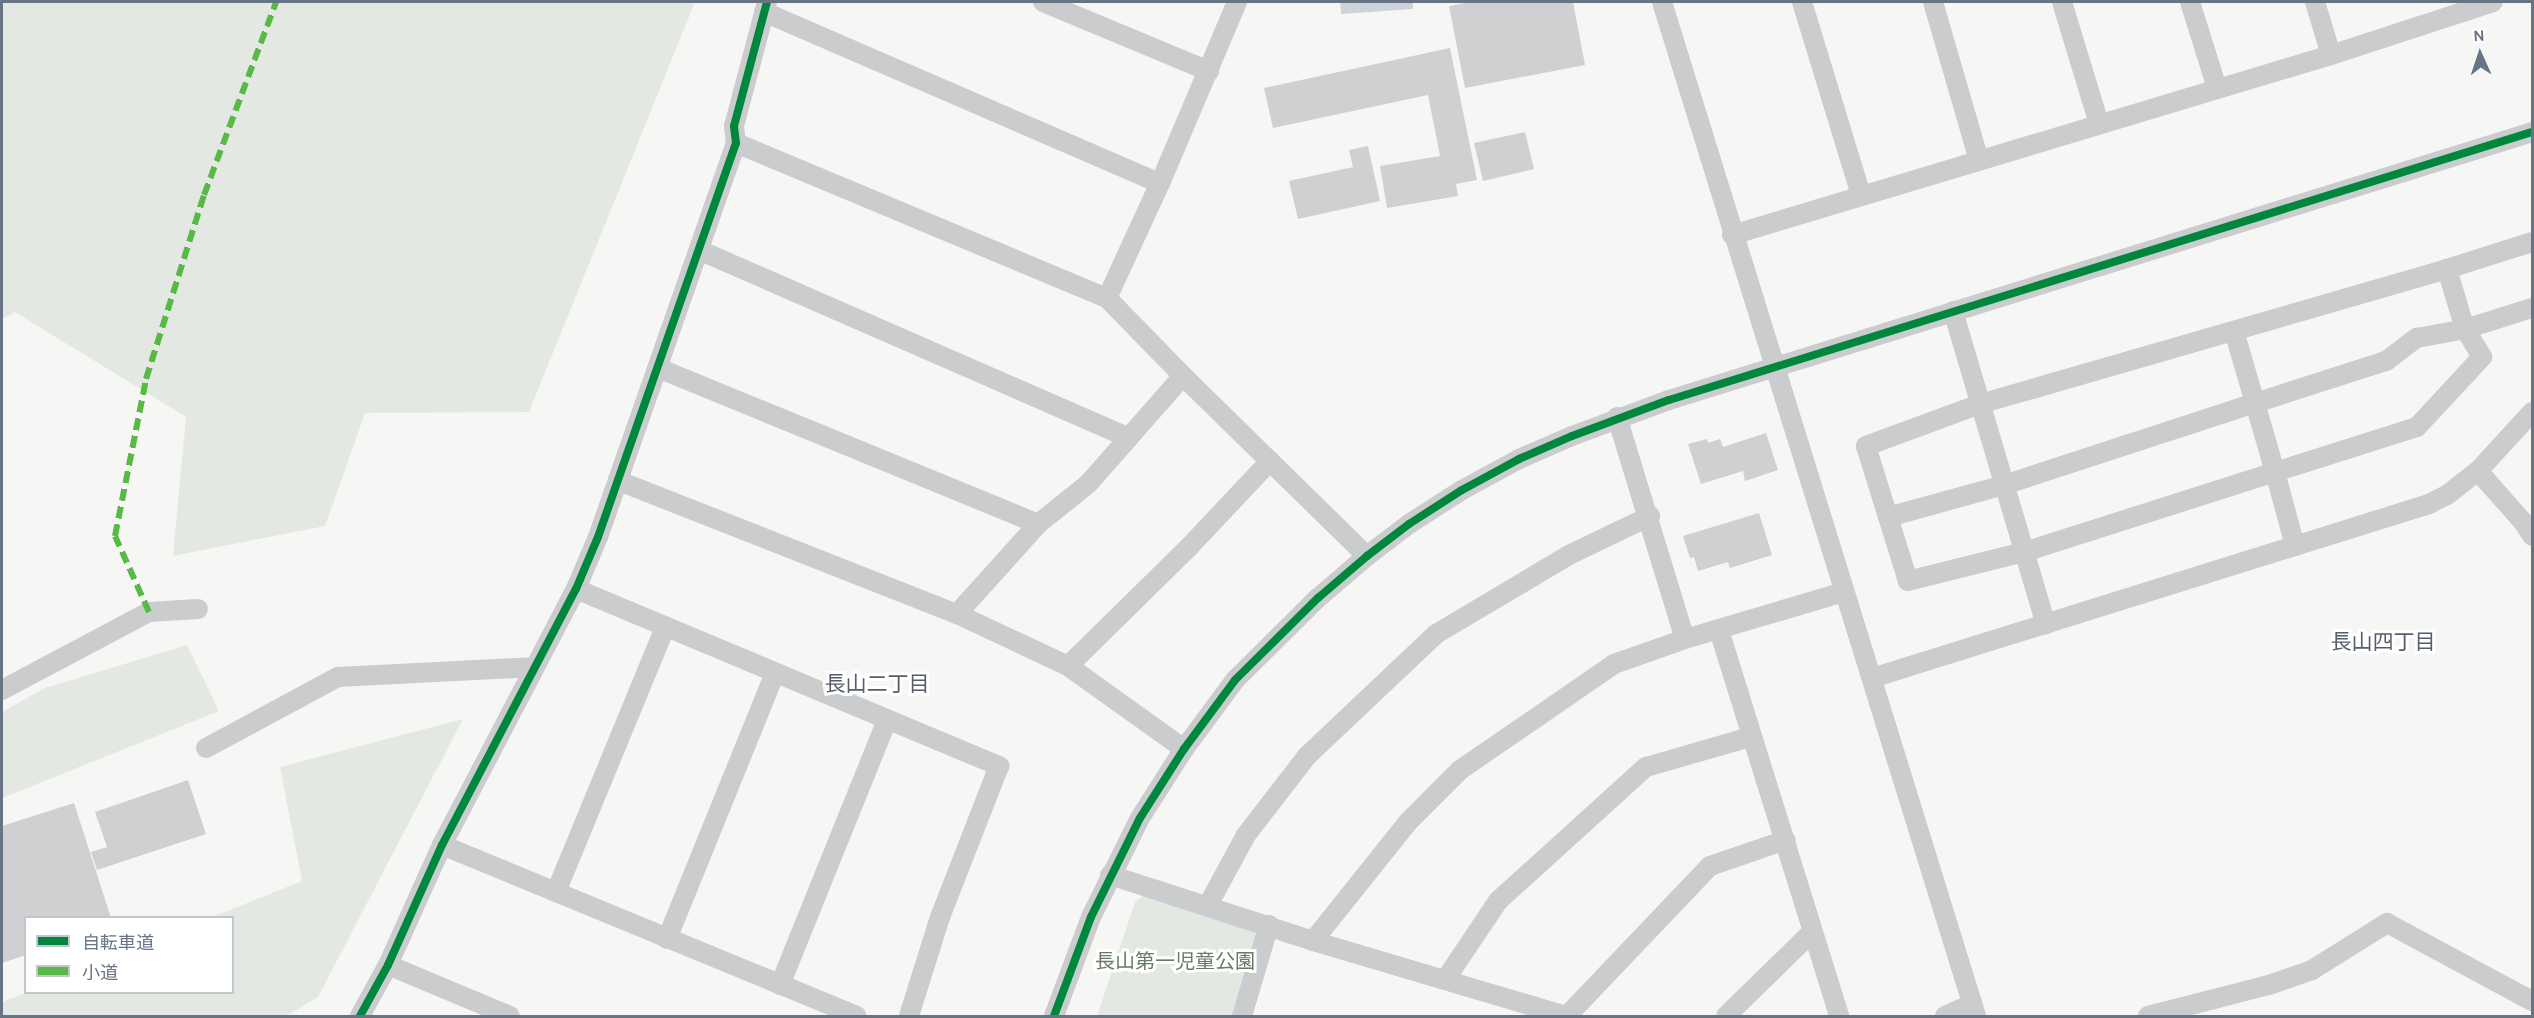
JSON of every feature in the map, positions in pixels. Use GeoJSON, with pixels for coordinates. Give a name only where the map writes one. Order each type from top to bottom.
{"type":"FeatureCollection","features":[{"type":"Feature","properties":{"kind":"street"},"geometry":{"type":"LineString","coordinates":[[1043,2],[1209,71]]}},
{"type":"Feature","properties":{"kind":"street"},"geometry":{"type":"LineString","coordinates":[[1107,298],[1160,183],[1237,2]]}},
{"type":"Feature","properties":{"kind":"street"},"geometry":{"type":"LineString","coordinates":[[1662,2],[1732,235],[1775,366],[1974,1010],[1945,1017]]}},
{"type":"Feature","properties":{"kind":"street"},"geometry":{"type":"LineString","coordinates":[[1802,2],[1861,195]]}},
{"type":"Feature","properties":{"kind":"street"},"geometry":{"type":"LineString","coordinates":[[1933,2],[1979,160]]}},
{"type":"Feature","properties":{"kind":"street"},"geometry":{"type":"LineString","coordinates":[[2062,2],[2098,124]]}},
{"type":"Feature","properties":{"kind":"street"},"geometry":{"type":"LineString","coordinates":[[2190,2],[2217,88]]}},
{"type":"Feature","properties":{"kind":"street"},"geometry":{"type":"LineString","coordinates":[[2315,2],[2331,55]]}},
{"type":"Feature","properties":{"kind":"street"},"geometry":{"type":"LineString","coordinates":[[1732,235],[2331,55],[2448,8],[2493,2]]}},
{"type":"Feature","properties":{"kind":"street"},"geometry":{"type":"LineString","coordinates":[[360,1017],[388,965],[442,845],[533,667],[576,589],[619,481],[736,143],[734,126],[765,7],[1160,183]]}},
{"type":"Feature","properties":{"kind":"street"},"geometry":{"type":"LineString","coordinates":[[1054,1017],[1073,962],[1110,874],[1140,818],[1184,749],[1235,680],[1318,598],[1367,556],[1409,524],[1462,490],[1519,459],[1617,417],[2532,132]]}},
{"type":"Feature","properties":{"kind":"street"},"geometry":{"type":"LineString","coordinates":[[736,143],[1107,298],[1183,376],[1367,556]]}},
{"type":"Feature","properties":{"kind":"street"},"geometry":{"type":"LineString","coordinates":[[2447,269],[2465,329],[2482,357],[2416,428],[2024,552],[1908,581],[1866,446],[1980,404],[2447,269],[2532,242]]}},
{"type":"Feature","properties":{"kind":"street"},"geometry":{"type":"LineString","coordinates":[[699,250],[1129,438]]}},
{"type":"Feature","properties":{"kind":"street"},"geometry":{"type":"LineString","coordinates":[[1888,517],[2004,485],[2386,361],[2417,338],[2465,329],[2532,308]]}},
{"type":"Feature","properties":{"kind":"street"},"geometry":{"type":"LineString","coordinates":[[1953,311],[2046,624]]}},
{"type":"Feature","properties":{"kind":"street"},"geometry":{"type":"LineString","coordinates":[[2234,331],[2295,546]]}},
{"type":"Feature","properties":{"kind":"street"},"geometry":{"type":"LineString","coordinates":[[658,368],[1038,524]]}},
{"type":"Feature","properties":{"kind":"street"},"geometry":{"type":"LineString","coordinates":[[957,614],[1038,524],[1088,484],[1183,376]]}},
{"type":"Feature","properties":{"kind":"street"},"geometry":{"type":"LineString","coordinates":[[1872,678],[2429,504],[2447,495],[2478,471],[2532,412]]}},
{"type":"Feature","properties":{"kind":"street"},"geometry":{"type":"LineString","coordinates":[[1617,417],[1650,516],[1685,639]]}},
{"type":"Feature","properties":{"kind":"street"},"geometry":{"type":"LineString","coordinates":[[1068,666],[1190,546],[1270,461]]}},
{"type":"Feature","properties":{"kind":"street"},"geometry":{"type":"LineString","coordinates":[[2478,471],[2524,523],[2532,536]]}},
{"type":"Feature","properties":{"kind":"street"},"geometry":{"type":"LineString","coordinates":[[619,481],[957,614],[1068,666],[1184,749]]}},
{"type":"Feature","properties":{"kind":"street"},"geometry":{"type":"LineString","coordinates":[[1208,905],[1246,835],[1307,756],[1436,634],[1569,555],[1650,516]]}},
{"type":"Feature","properties":{"kind":"street"},"geometry":{"type":"LineString","coordinates":[[576,589],[999,766],[940,917],[909,1017]]}},
{"type":"Feature","properties":{"kind":"street"},"geometry":{"type":"LineString","coordinates":[[1313,941],[1408,822],[1460,770],[1614,664],[1685,639],[1844,592]]}},
{"type":"Feature","properties":{"kind":"street"},"geometry":{"type":"LineString","coordinates":[[2,690],[149,612],[198,609]]}},
{"type":"Feature","properties":{"kind":"street"},"geometry":{"type":"LineString","coordinates":[[556,892],[665,627]]}},
{"type":"Feature","properties":{"kind":"street"},"geometry":{"type":"LineString","coordinates":[[1719,630],[1750,737],[1786,840],[1839,1017]]}},
{"type":"Feature","properties":{"kind":"street"},"geometry":{"type":"LineString","coordinates":[[206,748],[338,678],[533,667]]}},
{"type":"Feature","properties":{"kind":"street"},"geometry":{"type":"LineString","coordinates":[[667,939],[776,673]]}},
{"type":"Feature","properties":{"kind":"street"},"geometry":{"type":"LineString","coordinates":[[780,985],[887,720]]}},
{"type":"Feature","properties":{"kind":"street"},"geometry":{"type":"LineString","coordinates":[[1445,980],[1498,901],[1646,767],[1750,737]]}},
{"type":"Feature","properties":{"kind":"street"},"geometry":{"type":"LineString","coordinates":[[1110,874],[1313,941],[1567,1017],[1710,866],[1786,840]]}},
{"type":"Feature","properties":{"kind":"street"},"geometry":{"type":"LineString","coordinates":[[442,845],[856,1017]]}},
{"type":"Feature","properties":{"kind":"street"},"geometry":{"type":"LineString","coordinates":[[2148,1017],[2269,985],[2312,970],[2386,923],[2532,1001]]}},
{"type":"Feature","properties":{"kind":"street"},"geometry":{"type":"LineString","coordinates":[[1242,1017],[1269,925]]}},
{"type":"Feature","properties":{"kind":"street"},"geometry":{"type":"LineString","coordinates":[[1726,1017],[1812,932]]}},
{"type":"Feature","properties":{"kind":"street"},"geometry":{"type":"LineString","coordinates":[[388,965],[499,1014]]}},
{"type":"Feature","properties":{"kind":"green space"},"geometry":{"type":"Polygon","coordinates":[[[2,2],[695,2],[529,412],[365,413],[325,526],[173,556],[186,417],[15,312],[2,319],[2,2]]]}},
{"type":"Feature","properties":{"kind":"green space"},"geometry":{"type":"Polygon","coordinates":[[[187,645],[219,711],[2,798],[2,712],[45,688],[187,645]]]}},
{"type":"Feature","properties":{"kind":"green space"},"geometry":{"type":"Polygon","coordinates":[[[463,719],[318,997],[286,1016],[2,1016],[2,1002],[24,994],[234,994],[234,916],[214,916],[302,881],[280,767],[463,719]]]}},
{"type":"Feature","properties":{"kind":"green space","name":"長山第一児童公園"},"geometry":{"type":"Polygon","coordinates":[[[1146,894],[1263,928],[1236,1016],[1097,1016],[1135,902],[1146,894]]]}},
{"type":"Feature","properties":{"kind":"shaded area"},"geometry":{"type":"Polygon","coordinates":[[[1340,2],[1413,2],[1413,9],[1341,14],[1340,2]]]}},
{"type":"Feature","properties":{"kind":"building"},"geometry":{"type":"Polygon","coordinates":[[[1471,2],[1573,2],[1585,65],[1465,88],[1449,6],[1471,2]]]}},
{"type":"Feature","properties":{"kind":"building"},"geometry":{"type":"Polygon","coordinates":[[[1450,48],[1477,180],[1456,184],[1458,196],[1387,208],[1380,166],[1440,156],[1428,95],[1273,128],[1264,88],[1450,48]]]}},
{"type":"Feature","properties":{"kind":"building"},"geometry":{"type":"Polygon","coordinates":[[[1525,132],[1534,169],[1483,181],[1474,143],[1525,132]]]}},
{"type":"Feature","properties":{"kind":"building"},"geometry":{"type":"Polygon","coordinates":[[[1368,146],[1380,201],[1298,219],[1289,181],[1353,167],[1349,150],[1368,146]]]}},
{"type":"Feature","properties":{"kind":"building"},"geometry":{"type":"Polygon","coordinates":[[[1766,433],[1778,470],[1745,481],[1743,471],[1701,484],[1688,444],[1707,439],[1708,443],[1720,439],[1723,447],[1766,433]]]}},
{"type":"Feature","properties":{"kind":"building"},"geometry":{"type":"Polygon","coordinates":[[[1759,513],[1772,555],[1730,568],[1728,562],[1698,571],[1694,557],[1690,558],[1683,536],[1759,513]]]}},
{"type":"Feature","properties":{"kind":"building"},"geometry":{"type":"Polygon","coordinates":[[[188,780],[206,834],[97,870],[91,852],[107,847],[95,812],[188,780]]]}},
{"type":"Feature","properties":{"kind":"building"},"geometry":{"type":"Polygon","coordinates":[[[74,803],[110,916],[24,916],[24,956],[2,963],[2,826],[74,803]]]}},
{"type":"Feature","properties":{"kind":"marked path"},"geometry":{"type":"LineString","coordinates":[[149,612],[115,536],[146,379],[204,195],[276,2]]}},
{"type":"Feature","properties":{"kind":"cycle path"},"geometry":{"type":"LineString","coordinates":[[360,1016],[388,965],[442,845],[576,589],[598,537],[736,143],[734,126],[767,2]]}},
{"type":"Feature","properties":{"kind":"cycle path"},"geometry":{"type":"LineString","coordinates":[[1054,1016],[1091,917],[1140,818],[1184,749],[1235,680],[1318,598],[1367,556],[1409,524],[1462,490],[1519,459],[1572,436],[1669,400],[2532,132]]}},
{"type":"Feature","properties":{"kind":"district","name":"長山四丁目"},"geometry":{"type":"Point","coordinates":[2383,642]}},
{"type":"Feature","properties":{"kind":"district","name":"長山二丁目"},"geometry":{"type":"Point","coordinates":[877,684]}}]}
